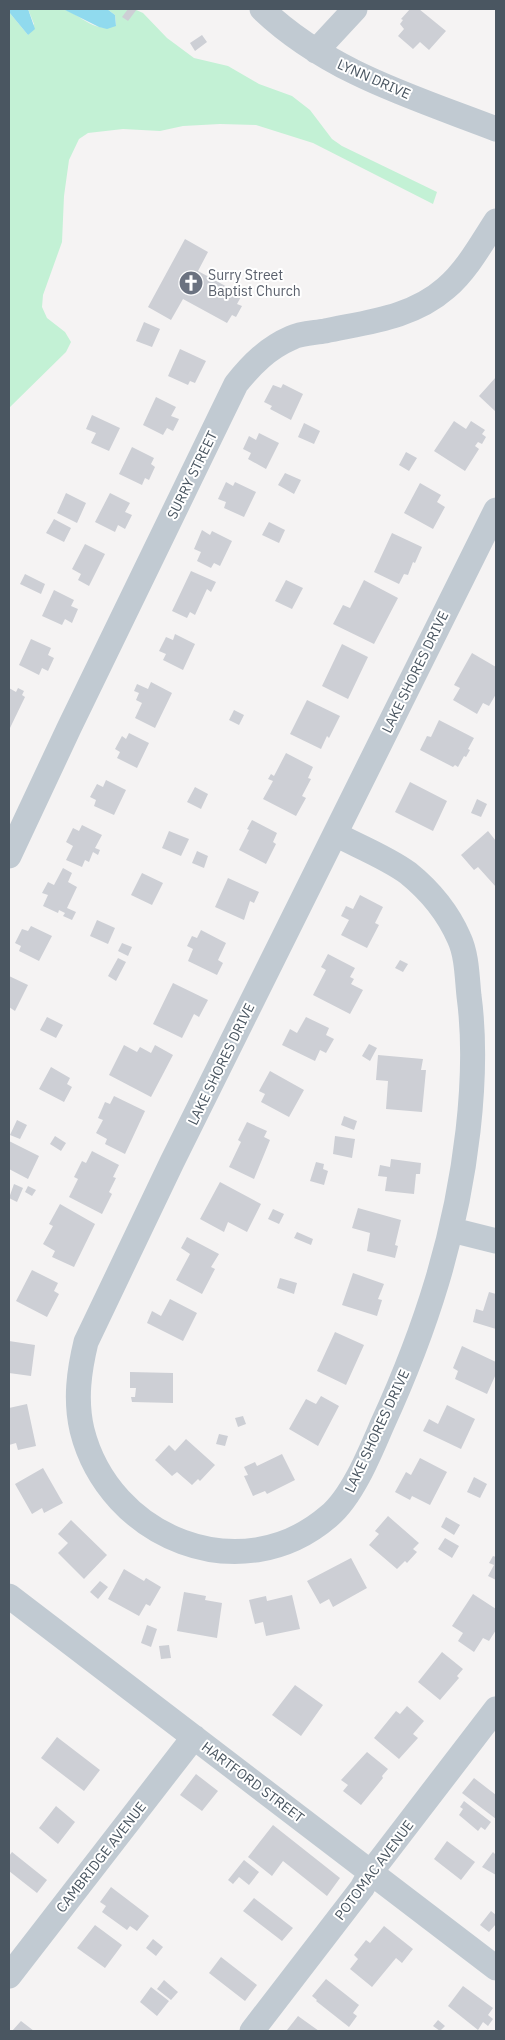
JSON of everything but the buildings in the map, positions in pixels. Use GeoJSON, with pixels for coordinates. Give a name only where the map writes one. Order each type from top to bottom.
{"type":"FeatureCollection","features":[{"type":"Feature","properties":{"kind":"street","name":"LYNN DRIVE"},"geometry":{"type":"LineString","coordinates":[[262,9],[281,26],[316,51],[369,79],[496,129]]}},
{"type":"Feature","properties":{"kind":"street"},"geometry":{"type":"LineString","coordinates":[[316,51],[355,9]]}},
{"type":"Feature","properties":{"kind":"street","name":"SURRY STREET"},"geometry":{"type":"LineString","coordinates":[[9,856],[236,384],[268,350],[293,337],[393,317],[419,306],[445,289],[461,273],[496,221]]}},
{"type":"Feature","properties":{"kind":"street","name":"LAKE SHORES DRIVE"},"geometry":{"type":"LineString","coordinates":[[335,834],[406,872],[425,889],[445,913],[460,940],[471,1010],[473,1060],[472,1100],[464,1168],[452,1230],[430,1308],[401,1384],[374,1443],[344,1500],[330,1515],[310,1531],[287,1542],[262,1550],[237,1552],[206,1550],[176,1540],[139,1518],[119,1500],[103,1478],[90,1454],[82,1428],[79,1404],[80,1369],[86,1342],[172,1162],[496,510]]}},
{"type":"Feature","properties":{"kind":"street"},"geometry":{"type":"LineString","coordinates":[[452,1230],[496,1241]]}},
{"type":"Feature","properties":{"kind":"street","name":"HARTFORD STREET"},"geometry":{"type":"LineString","coordinates":[[10,1600],[194,1737],[496,1968]]}},
{"type":"Feature","properties":{"kind":"street","name":"POTOMAC AVENUE"},"geometry":{"type":"LineString","coordinates":[[252,2031],[496,1709]]}},
{"type":"Feature","properties":{"kind":"street","name":"CAMBRIDGE AVENUE"},"geometry":{"type":"LineString","coordinates":[[9,1976],[194,1737]]}},
{"type":"Feature","properties":{"kind":"green space"},"geometry":{"type":"Polygon","coordinates":[[[28,9],[61,9],[100,27],[116,25],[115,15],[107,9],[134,9],[143,13],[167,38],[194,58],[228,66],[259,84],[292,96],[310,110],[332,139],[342,146],[437,192],[433,204],[313,143],[256,125],[220,124],[183,126],[160,131],[123,129],[88,133],[79,139],[69,160],[64,196],[62,242],[43,295],[42,307],[47,318],[65,332],[71,342],[66,352],[9,408],[9,12],[28,35],[34,24],[28,9]]]}},
{"type":"Feature","properties":{"kind":"water"},"geometry":{"type":"Polygon","coordinates":[[[9,9],[28,9],[35,29],[28,35],[9,12],[9,9]]]}},
{"type":"Feature","properties":{"kind":"water"},"geometry":{"type":"Polygon","coordinates":[[[63,9],[107,9],[115,15],[116,26],[107,29],[99,27],[63,9]]]}},
{"type":"Feature","properties":{"kind":"place","name":"Surry Street Baptist Church"},"geometry":{"type":"Point","coordinates":[191,283]}}]}
